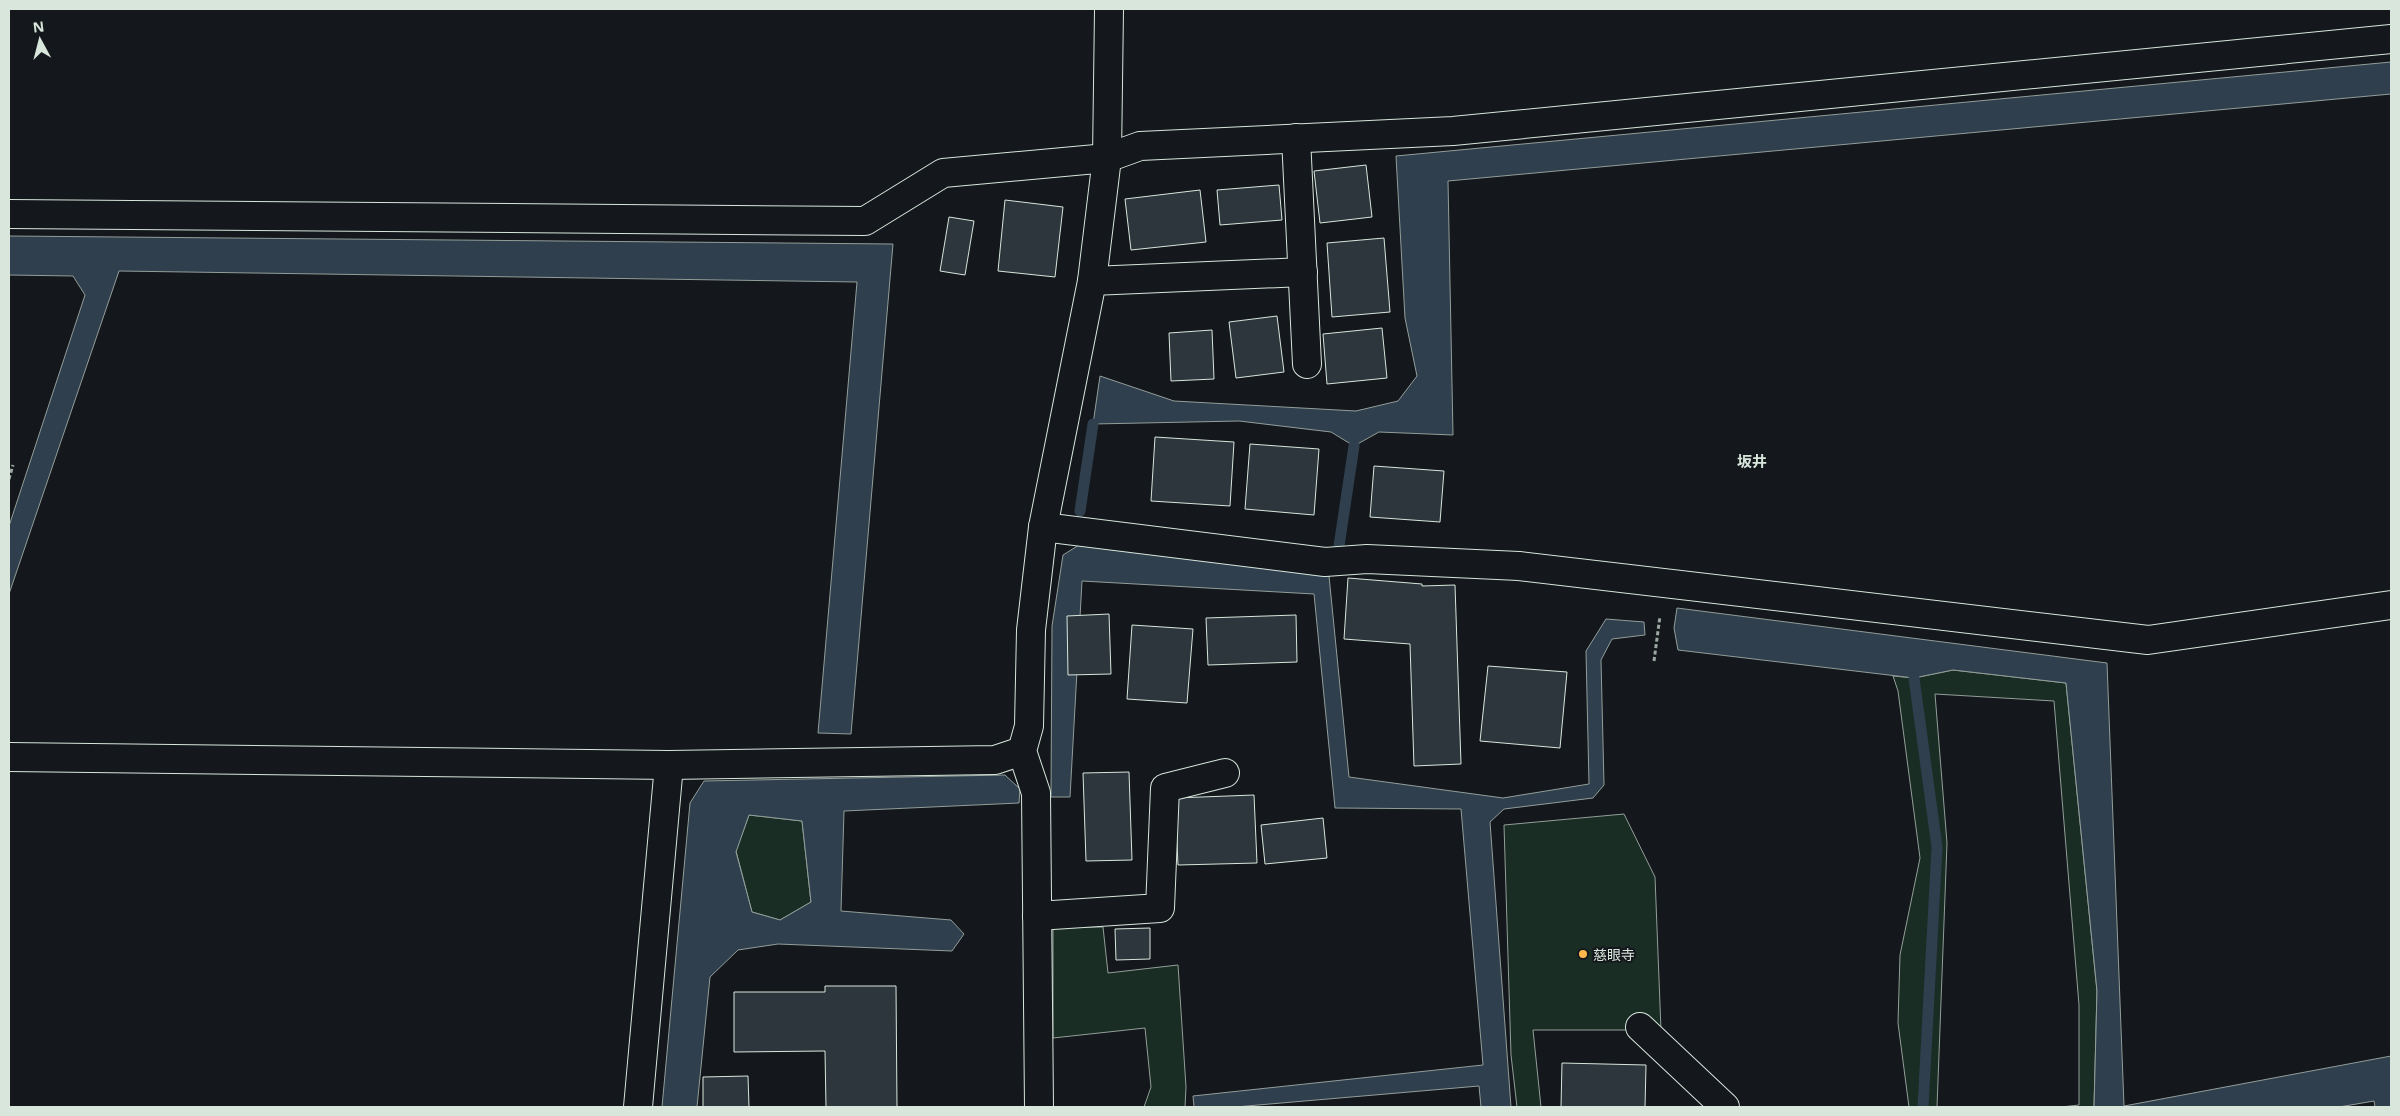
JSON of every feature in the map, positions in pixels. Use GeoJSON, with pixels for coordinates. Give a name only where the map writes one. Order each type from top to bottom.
{"type":"FeatureCollection","features":[{"type":"Feature","properties":{"kind":"street"},"geometry":{"type":"LineString","coordinates":[[1039,1107],[1036,793],[1022,751],[1029,726],[1031,630],[1043,527],[1092,281],[1107,158],[1109,9]]}},
{"type":"Feature","properties":{"kind":"street"},"geometry":{"type":"LineString","coordinates":[[9,214],[865,221],[944,173],[1107,158],[1140,146],[1453,131],[2391,39]]}},
{"type":"Feature","properties":{"kind":"street"},"geometry":{"type":"LineString","coordinates":[[1296,138],[1307,364]]}},
{"type":"Feature","properties":{"kind":"street"},"geometry":{"type":"LineString","coordinates":[[1092,281],[1303,272]]}},
{"type":"Feature","properties":{"kind":"street"},"geometry":{"type":"LineString","coordinates":[[1043,527],[1325,562],[1367,559],[1519,566],[2148,640],[2391,606]]}},
{"type":"Feature","properties":{"kind":"street"},"geometry":{"type":"LineString","coordinates":[[9,757],[669,765],[995,760],[1022,751]]}},
{"type":"Feature","properties":{"kind":"street"},"geometry":{"type":"LineString","coordinates":[[638,1107],[669,765]]}},
{"type":"Feature","properties":{"kind":"street"},"geometry":{"type":"LineString","coordinates":[[1037,916],[1160,908],[1165,788],[1225,773]]}},
{"type":"Feature","properties":{"kind":"street"},"geometry":{"type":"LineString","coordinates":[[1640,1027],[1724,1107]]}},
{"type":"Feature","properties":{"kind":"path"},"geometry":{"type":"LineString","coordinates":[[9,479],[14,465]]}},
{"type":"Feature","properties":{"kind":"path"},"geometry":{"type":"LineString","coordinates":[[1654,661],[1665,583]]}},
{"type":"Feature","properties":{"kind":"green space"},"geometry":{"type":"Polygon","coordinates":[[[1953,670],[2066,683],[2097,991],[2094,1107],[2061,1107],[2079,1105],[2079,1005],[2054,701],[1935,694],[1947,843],[1937,1107],[1909,1107],[1898,1023],[1900,955],[1920,858],[1898,691],[1893,676],[1914,678],[1953,670]]]}},
{"type":"Feature","properties":{"kind":"green space","name":"慈眼寺"},"geometry":{"type":"Polygon","coordinates":[[[1624,814],[1655,877],[1661,1030],[1533,1030],[1541,1107],[1517,1107],[1511,1055],[1504,825],[1624,814]]]}},
{"type":"Feature","properties":{"kind":"green space"},"geometry":{"type":"Polygon","coordinates":[[[749,815],[802,821],[811,902],[780,920],[752,912],[736,851],[749,815]]]}},
{"type":"Feature","properties":{"kind":"green space"},"geometry":{"type":"Polygon","coordinates":[[[1053,927],[1103,927],[1108,973],[1178,965],[1186,1087],[1185,1107],[1144,1107],[1151,1087],[1145,1028],[1053,1038],[1053,927]]]}},
{"type":"Feature","properties":{"kind":"water"},"geometry":{"type":"Polygon","coordinates":[[[2391,62],[2391,94],[1448,181],[1453,435],[1379,432],[1354,446],[1331,432],[1239,421],[1093,424],[1100,376],[1174,401],[1356,411],[1398,401],[1417,376],[1405,318],[1396,156],[2391,62]]]}},
{"type":"Feature","properties":{"kind":"water"},"geometry":{"type":"Polygon","coordinates":[[[9,236],[893,244],[851,734],[818,733],[857,282],[119,271],[9,594],[9,526],[85,295],[73,276],[9,275],[9,236]]]}},
{"type":"Feature","properties":{"kind":"water"},"geometry":{"type":"Polygon","coordinates":[[[1079,545],[1329,576],[1349,777],[1503,798],[1589,784],[1586,651],[1606,619],[1644,622],[1645,635],[1612,639],[1601,660],[1604,785],[1593,798],[1504,809],[1490,822],[1511,1107],[1481,1107],[1479,1086],[1235,1107],[1194,1107],[1193,1096],[1483,1065],[1461,809],[1335,808],[1314,594],[1082,581],[1070,797],[1051,797],[1052,626],[1063,555],[1079,545]]]}},
{"type":"Feature","properties":{"kind":"water"},"geometry":{"type":"Polygon","coordinates":[[[1677,608],[2107,663],[2124,1106],[2391,1056],[2391,1107],[2375,1107],[2374,1101],[2339,1107],[2094,1107],[2097,991],[2066,683],[1953,670],[1914,678],[1678,650],[1674,628],[1677,608]]]}},
{"type":"Feature","properties":{"kind":"water"},"geometry":{"type":"Polygon","coordinates":[[[1005,775],[1020,789],[1019,803],[844,811],[841,911],[951,920],[964,934],[952,951],[778,944],[738,950],[710,977],[697,1107],[662,1107],[690,803],[704,781],[1005,775]],[[749,815],[736,852],[752,912],[780,920],[811,902],[802,821],[749,815]]]}},
{"type":"Feature","properties":{"kind":"building"},"geometry":{"type":"Polygon","coordinates":[[[1366,165],[1372,217],[1320,223],[1314,171],[1366,165]]]}},
{"type":"Feature","properties":{"kind":"building"},"geometry":{"type":"Polygon","coordinates":[[[1279,185],[1282,220],[1220,225],[1217,190],[1279,185]]]}},
{"type":"Feature","properties":{"kind":"building"},"geometry":{"type":"Polygon","coordinates":[[[1200,190],[1206,242],[1131,250],[1125,199],[1200,190]]]}},
{"type":"Feature","properties":{"kind":"building"},"geometry":{"type":"Polygon","coordinates":[[[1005,200],[1063,207],[1055,277],[998,271],[1005,200]]]}},
{"type":"Feature","properties":{"kind":"building"},"geometry":{"type":"Polygon","coordinates":[[[949,217],[974,221],[965,275],[940,271],[949,217]]]}},
{"type":"Feature","properties":{"kind":"building"},"geometry":{"type":"Polygon","coordinates":[[[1384,238],[1390,312],[1332,317],[1327,243],[1384,238]]]}},
{"type":"Feature","properties":{"kind":"building"},"geometry":{"type":"Polygon","coordinates":[[[1277,316],[1284,372],[1236,378],[1229,322],[1277,316]]]}},
{"type":"Feature","properties":{"kind":"building"},"geometry":{"type":"Polygon","coordinates":[[[1382,328],[1387,378],[1327,384],[1323,334],[1382,328]]]}},
{"type":"Feature","properties":{"kind":"building"},"geometry":{"type":"Polygon","coordinates":[[[1212,330],[1214,379],[1171,381],[1169,333],[1212,330]]]}},
{"type":"Feature","properties":{"kind":"building"},"geometry":{"type":"Polygon","coordinates":[[[1155,437],[1234,442],[1230,506],[1151,501],[1155,437]]]}},
{"type":"Feature","properties":{"kind":"building"},"geometry":{"type":"Polygon","coordinates":[[[1250,444],[1319,449],[1314,515],[1245,509],[1250,444]]]}},
{"type":"Feature","properties":{"kind":"building"},"geometry":{"type":"Polygon","coordinates":[[[1374,466],[1444,471],[1440,522],[1370,517],[1374,466]]]}},
{"type":"Feature","properties":{"kind":"building"},"geometry":{"type":"Polygon","coordinates":[[[1348,578],[1422,584],[1422,586],[1455,585],[1461,764],[1414,766],[1410,644],[1344,639],[1348,578]]]}},
{"type":"Feature","properties":{"kind":"building"},"geometry":{"type":"Polygon","coordinates":[[[1109,614],[1111,674],[1068,675],[1067,616],[1109,614]]]}},
{"type":"Feature","properties":{"kind":"building"},"geometry":{"type":"Polygon","coordinates":[[[1296,615],[1297,662],[1208,665],[1206,618],[1296,615]]]}},
{"type":"Feature","properties":{"kind":"building"},"geometry":{"type":"Polygon","coordinates":[[[1132,625],[1193,629],[1187,703],[1127,699],[1132,625]]]}},
{"type":"Feature","properties":{"kind":"building"},"geometry":{"type":"Polygon","coordinates":[[[1488,666],[1567,672],[1560,748],[1480,741],[1488,666]]]}},
{"type":"Feature","properties":{"kind":"building"},"geometry":{"type":"Polygon","coordinates":[[[1129,772],[1132,860],[1086,861],[1083,773],[1129,772]]]}},
{"type":"Feature","properties":{"kind":"building"},"geometry":{"type":"Polygon","coordinates":[[[1254,795],[1257,863],[1178,865],[1175,798],[1254,795]]]}},
{"type":"Feature","properties":{"kind":"building"},"geometry":{"type":"Polygon","coordinates":[[[1323,818],[1327,858],[1265,864],[1261,825],[1323,818]]]}},
{"type":"Feature","properties":{"kind":"building"},"geometry":{"type":"Polygon","coordinates":[[[1150,928],[1150,959],[1116,960],[1115,929],[1150,928]]]}},
{"type":"Feature","properties":{"kind":"building"},"geometry":{"type":"Polygon","coordinates":[[[825,986],[896,986],[897,1107],[826,1107],[825,1051],[734,1052],[734,992],[825,992],[825,986]]]}},
{"type":"Feature","properties":{"kind":"building"},"geometry":{"type":"Polygon","coordinates":[[[1562,1063],[1646,1065],[1645,1107],[1561,1107],[1562,1063]]]}},
{"type":"Feature","properties":{"kind":"building"},"geometry":{"type":"Polygon","coordinates":[[[748,1076],[749,1107],[703,1107],[703,1077],[748,1076]]]}},
{"type":"Feature","properties":{"kind":"waterway"},"geometry":{"type":"LineString","coordinates":[[1080,511],[1093,424]]}},
{"type":"Feature","properties":{"kind":"waterway"},"geometry":{"type":"LineString","coordinates":[[1339,546],[1354,446]]}},
{"type":"Feature","properties":{"kind":"waterway"},"geometry":{"type":"LineString","coordinates":[[1914,678],[1937,847],[1923,1107]]}},
{"type":"Feature","properties":{"kind":"place","name":"慈眼寺"},"geometry":{"type":"Point","coordinates":[1583,954]}},
{"type":"Feature","properties":{"kind":"district","name":"坂井"},"geometry":{"type":"Point","coordinates":[1752,461]}}]}
